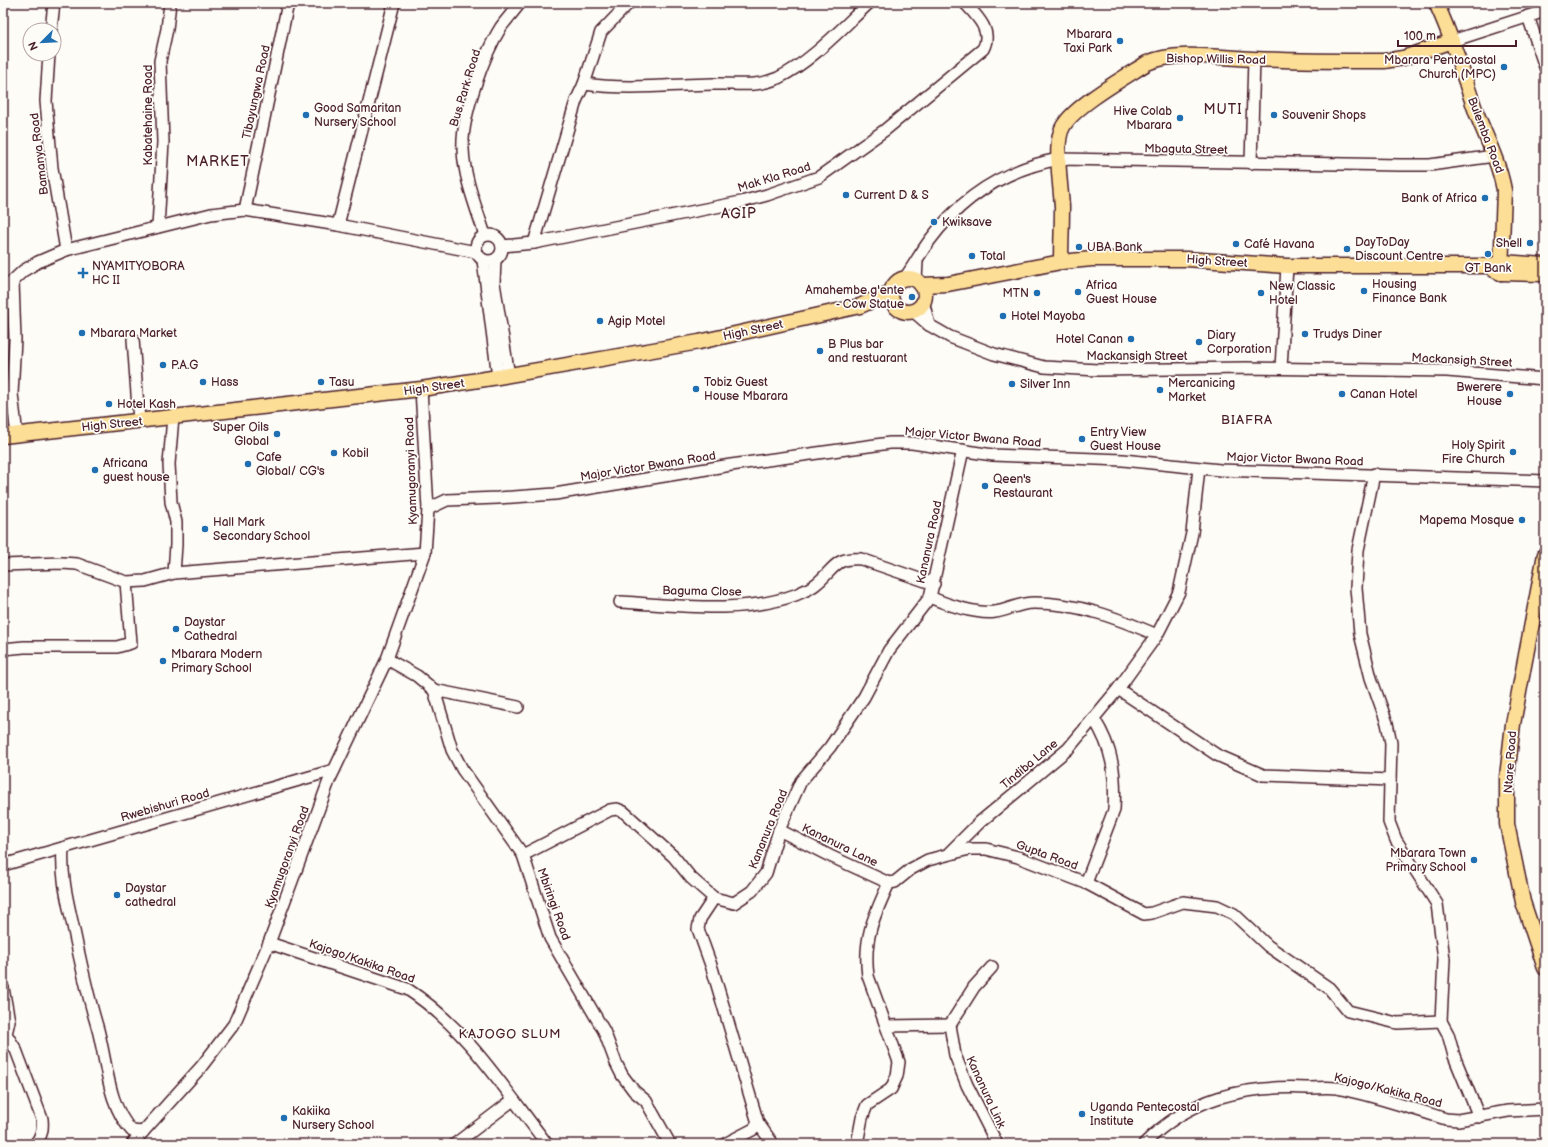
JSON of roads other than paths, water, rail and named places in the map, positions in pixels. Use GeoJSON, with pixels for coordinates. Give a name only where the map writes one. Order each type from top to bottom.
{"type":"FeatureCollection","features":[{"type":"Feature","properties":{"kind":"main road","name":"Bulemba Road"},"geometry":{"type":"LineString","coordinates":[[1436,3],[1452,41],[1502,178],[1504,190],[1502,267]]}},
{"type":"Feature","properties":{"kind":"main road","name":"Bishop Willis Road"},"geometry":{"type":"LineString","coordinates":[[1061,262],[1062,207],[1059,159],[1060,136],[1064,124],[1098,95],[1148,63],[1158,59],[1183,56],[1254,60],[1384,61],[1403,58],[1452,41]]}},
{"type":"Feature","properties":{"kind":"main road","name":"High Street"},"geometry":{"type":"LineString","coordinates":[[860,306],[899,309],[906,312],[917,292],[948,284],[1061,262],[1092,259],[1186,259],[1288,266],[1488,266],[1545,274]]}},
{"type":"Feature","properties":{"kind":"main road","name":"High Street"},"geometry":{"type":"LineString","coordinates":[[1502,267],[1545,265]]}},
{"type":"Feature","properties":{"kind":"main road"},"geometry":{"type":"LineString","coordinates":[[899,309],[894,305],[891,292],[896,283],[917,292]]}},
{"type":"Feature","properties":{"kind":"main road","name":"High Street"},"geometry":{"type":"LineString","coordinates":[[10,435],[421,389],[503,377],[699,342],[860,306],[891,292]]}},
{"type":"Feature","properties":{"kind":"main road","name":"Ntare Road"},"geometry":{"type":"LineString","coordinates":[[1545,554],[1513,724],[1507,777],[1507,824],[1523,902],[1545,968]]}},
{"type":"Feature","properties":{"kind":"street"},"geometry":{"type":"LineString","coordinates":[[52,22],[54,3]]}},
{"type":"Feature","properties":{"kind":"street","name":"Kabatehaine Road"},"geometry":{"type":"LineString","coordinates":[[158,227],[163,142],[160,61],[167,29],[170,3]]}},
{"type":"Feature","properties":{"kind":"street","name":"Tibayungwa Road"},"geometry":{"type":"LineString","coordinates":[[245,210],[288,3]]}},
{"type":"Feature","properties":{"kind":"street"},"geometry":{"type":"LineString","coordinates":[[338,225],[394,3]]}},
{"type":"Feature","properties":{"kind":"street","name":"Bus Park Road"},"geometry":{"type":"LineString","coordinates":[[485,235],[470,188],[465,164],[463,148],[464,126],[484,61],[501,27],[520,3]]}},
{"type":"Feature","properties":{"kind":"street"},"geometry":{"type":"LineString","coordinates":[[584,84],[636,86],[715,84],[748,86],[770,81],[801,64],[869,3]]}},
{"type":"Feature","properties":{"kind":"street","name":"Mak Kla Road"},"geometry":{"type":"LineString","coordinates":[[502,246],[534,243],[741,202],[767,196],[819,178],[885,130],[983,49],[987,42],[986,33],[981,21],[965,3]]}},
{"type":"Feature","properties":{"kind":"street"},"geometry":{"type":"LineString","coordinates":[[534,243],[576,101],[584,84],[600,32],[628,4]]}},
{"type":"Feature","properties":{"kind":"street"},"geometry":{"type":"LineString","coordinates":[[1452,41],[1545,11]]}},
{"type":"Feature","properties":{"kind":"street"},"geometry":{"type":"LineString","coordinates":[[1528,16],[1545,67]]}},
{"type":"Feature","properties":{"kind":"street"},"geometry":{"type":"LineString","coordinates":[[1251,163],[1254,60]]}},
{"type":"Feature","properties":{"kind":"street","name":"Bamanya Road"},"geometry":{"type":"LineString","coordinates":[[48,62],[46,101],[52,168],[66,250]]}},
{"type":"Feature","properties":{"kind":"street","name":"Mbaguta Street"},"geometry":{"type":"LineString","coordinates":[[917,292],[917,261],[931,239],[948,218],[967,199],[980,190],[1022,170],[1059,159],[1430,165],[1494,156]]}},
{"type":"Feature","properties":{"kind":"street"},"geometry":{"type":"LineString","coordinates":[[3,290],[23,271],[38,262],[66,250],[211,214],[245,210],[338,225],[479,256],[489,262],[500,256],[502,246],[496,237],[485,235],[477,241],[479,256],[503,377]]}},
{"type":"Feature","properties":{"kind":"street"},"geometry":{"type":"LineString","coordinates":[[495,260],[494,283],[503,377]]}},
{"type":"Feature","properties":{"kind":"street"},"geometry":{"type":"LineString","coordinates":[[1281,368],[1288,266]]}},
{"type":"Feature","properties":{"kind":"street"},"geometry":{"type":"LineString","coordinates":[[10,435],[15,339],[13,282]]}},
{"type":"Feature","properties":{"kind":"street","name":"Mackansigh Street"},"geometry":{"type":"LineString","coordinates":[[917,292],[929,325],[950,337],[994,354],[1044,367],[1098,370],[1281,368],[1447,371],[1545,379]]}},
{"type":"Feature","properties":{"kind":"street"},"geometry":{"type":"LineString","coordinates":[[133,339],[139,421]]}},
{"type":"Feature","properties":{"kind":"street","name":"Kyamugoranyi Road"},"geometry":{"type":"LineString","coordinates":[[132,1144],[201,1067],[234,1024],[269,943],[334,770],[387,659],[425,553],[428,509],[421,389]]}},
{"type":"Feature","properties":{"kind":"street"},"geometry":{"type":"LineString","coordinates":[[173,417],[169,464],[171,502],[176,522],[174,573]]}},
{"type":"Feature","properties":{"kind":"street","name":"Major Victor Bwana Road"},"geometry":{"type":"LineString","coordinates":[[428,509],[447,500],[555,494],[761,461],[890,443],[912,443],[993,455],[1123,460],[1199,468],[1545,481]]}},
{"type":"Feature","properties":{"kind":"street","name":"Kananura Road"},"geometry":{"type":"LineString","coordinates":[[714,898],[734,903],[752,891],[766,873],[779,830],[801,781],[830,747],[864,697],[889,650],[930,597],[963,450]]}},
{"type":"Feature","properties":{"kind":"street","name":"Tindiba Lane"},"geometry":{"type":"LineString","coordinates":[[949,853],[980,822],[1068,749],[1118,689],[1157,635],[1179,592],[1192,533],[1199,468]]}},
{"type":"Feature","properties":{"kind":"street"},"geometry":{"type":"LineString","coordinates":[[1374,474],[1358,550],[1356,588],[1360,634],[1371,678],[1387,722],[1392,743],[1389,822],[1396,840],[1437,904],[1444,959],[1441,1021],[1448,1034],[1454,1056],[1479,1118]]}},
{"type":"Feature","properties":{"kind":"street"},"geometry":{"type":"LineString","coordinates":[[3,565],[62,563],[77,564],[126,582],[145,581],[174,573],[425,553]]}},
{"type":"Feature","properties":{"kind":"street","name":"Baguma Close"},"geometry":{"type":"LineString","coordinates":[[620,602],[722,607],[753,605],[786,598],[805,591],[816,584],[837,563],[849,558],[861,559],[934,584]]}},
{"type":"Feature","properties":{"kind":"street"},"geometry":{"type":"LineString","coordinates":[[3,649],[127,646],[131,643],[126,582]]}},
{"type":"Feature","properties":{"kind":"street"},"geometry":{"type":"LineString","coordinates":[[930,597],[960,607],[985,612],[994,612],[1022,603],[1060,605],[1114,617],[1157,635]]}},
{"type":"Feature","properties":{"kind":"street"},"geometry":{"type":"LineString","coordinates":[[387,659],[416,676],[434,690],[518,707]]}},
{"type":"Feature","properties":{"kind":"street"},"geometry":{"type":"LineString","coordinates":[[1118,689],[1217,755],[1263,775],[1390,780]]}},
{"type":"Feature","properties":{"kind":"street","name":"Mbiringi Road"},"geometry":{"type":"LineString","coordinates":[[434,690],[452,750],[462,768],[523,855],[550,938],[604,1031],[622,1075],[634,1091],[646,1101],[670,1144]]}},
{"type":"Feature","properties":{"kind":"street"},"geometry":{"type":"LineString","coordinates":[[1086,883],[1114,810],[1110,751],[1105,737],[1094,719]]}},
{"type":"Feature","properties":{"kind":"street","name":"Rwebishuri Road"},"geometry":{"type":"LineString","coordinates":[[3,865],[334,770]]}},
{"type":"Feature","properties":{"kind":"street"},"geometry":{"type":"LineString","coordinates":[[523,855],[610,810],[617,809],[624,812],[674,857],[692,878],[714,898],[700,920],[698,929],[712,968],[758,1123],[773,1144]]}},
{"type":"Feature","properties":{"kind":"street","name":"Kananura Lane"},"geometry":{"type":"LineString","coordinates":[[779,830],[830,856],[889,883]]}},
{"type":"Feature","properties":{"kind":"street"},"geometry":{"type":"LineString","coordinates":[[63,848],[62,880],[90,1006],[97,1027],[113,1094],[124,1123],[132,1131],[143,1132]]}},
{"type":"Feature","properties":{"kind":"street","name":"Gupta Road"},"geometry":{"type":"LineString","coordinates":[[889,883],[895,882],[911,869],[928,860],[968,849],[986,850],[1018,857],[1086,883],[1144,914],[1149,914],[1183,902],[1217,906],[1234,914],[1268,946],[1329,988],[1348,1011],[1397,1023],[1441,1021]]}},
{"type":"Feature","properties":{"kind":"street"},"geometry":{"type":"LineString","coordinates":[[858,1144],[862,1118],[867,1105],[891,1089],[899,1062],[868,976],[867,964],[868,935],[875,913],[889,883]]}},
{"type":"Feature","properties":{"kind":"street","name":"Kajogo/Kakika Road"},"geometry":{"type":"LineString","coordinates":[[269,943],[408,989],[463,1035],[547,1144]]}},
{"type":"Feature","properties":{"kind":"street"},"geometry":{"type":"LineString","coordinates":[[886,1026],[950,1025],[974,987],[992,967]]}},
{"type":"Feature","properties":{"kind":"street"},"geometry":{"type":"LineString","coordinates":[[3,988],[9,1021],[4,1034],[16,1050],[42,1119],[40,1138],[35,1144]]}},
{"type":"Feature","properties":{"kind":"street","name":"Kananura Link"},"geometry":{"type":"LineString","coordinates":[[950,1025],[955,1055],[967,1085],[997,1144]]}},
{"type":"Feature","properties":{"kind":"street","name":"Kajogo/Kakika Road"},"geometry":{"type":"LineString","coordinates":[[1144,1144],[1176,1117],[1208,1100],[1247,1090],[1275,1088],[1337,1088],[1458,1120],[1479,1118],[1508,1111],[1545,1109]]}},
{"type":"Feature","properties":{"kind":"street"},"geometry":{"type":"LineString","coordinates":[[455,1144],[513,1100]]}},
{"type":"Feature","properties":{"kind":"street"},"geometry":{"type":"LineString","coordinates":[[725,1144],[754,1129],[758,1123]]}},
{"type":"Feature","properties":{"kind":"place","name":"Mbarara Taxi Park"},"geometry":{"type":"Point","coordinates":[1120,41]}},
{"type":"Feature","properties":{"kind":"place","name":"Mbarara Pentacostal Church (MPC)"},"geometry":{"type":"Point","coordinates":[1504,67]}},
{"type":"Feature","properties":{"kind":"place","name":"Good Samaritan Nursery School"},"geometry":{"type":"Point","coordinates":[306,115]}},
{"type":"Feature","properties":{"kind":"place","name":"Souvenir Shops"},"geometry":{"type":"Point","coordinates":[1274,115]}},
{"type":"Feature","properties":{"kind":"place","name":"Hive Colab Mbarara"},"geometry":{"type":"Point","coordinates":[1180,118]}},
{"type":"Feature","properties":{"kind":"place","name":"Current D & S"},"geometry":{"type":"Point","coordinates":[846,195]}},
{"type":"Feature","properties":{"kind":"place","name":"Bank of Africa"},"geometry":{"type":"Point","coordinates":[1485,198]}},
{"type":"Feature","properties":{"kind":"place","name":"Kwiksave"},"geometry":{"type":"Point","coordinates":[934,222]}},
{"type":"Feature","properties":{"kind":"place","name":"Shell"},"geometry":{"type":"Point","coordinates":[1530,243]}},
{"type":"Feature","properties":{"kind":"place","name":"Café Havana"},"geometry":{"type":"Point","coordinates":[1236,244]}},
{"type":"Feature","properties":{"kind":"place","name":"UBA Bank"},"geometry":{"type":"Point","coordinates":[1079,247]}},
{"type":"Feature","properties":{"kind":"place","name":"DayToDay Discount Centre"},"geometry":{"type":"Point","coordinates":[1347,249]}},
{"type":"Feature","properties":{"kind":"place","name":"GT Bank"},"geometry":{"type":"Point","coordinates":[1488,254]}},
{"type":"Feature","properties":{"kind":"place","name":"Total"},"geometry":{"type":"Point","coordinates":[972,256]}},
{"type":"Feature","properties":{"kind":"place","name":"NYAMITYOBORA HC II"},"geometry":{"type":"Point","coordinates":[83,273]}},
{"type":"Feature","properties":{"kind":"place","name":"Housing Finance Bank"},"geometry":{"type":"Point","coordinates":[1364,291]}},
{"type":"Feature","properties":{"kind":"place","name":"Africa Guest House"},"geometry":{"type":"Point","coordinates":[1078,292]}},
{"type":"Feature","properties":{"kind":"place","name":"MTN"},"geometry":{"type":"Point","coordinates":[1037,293]}},
{"type":"Feature","properties":{"kind":"place","name":"New Classic Hotel"},"geometry":{"type":"Point","coordinates":[1261,293]}},
{"type":"Feature","properties":{"kind":"place","name":"Amahembe g'ente - Cow Statue"},"geometry":{"type":"Point","coordinates":[912,297]}},
{"type":"Feature","properties":{"kind":"place","name":"Hotel Mayoba"},"geometry":{"type":"Point","coordinates":[1003,316]}},
{"type":"Feature","properties":{"kind":"place","name":"Agip Motel"},"geometry":{"type":"Point","coordinates":[600,321]}},
{"type":"Feature","properties":{"kind":"place","name":"Mbarara Market"},"geometry":{"type":"Point","coordinates":[82,333]}},
{"type":"Feature","properties":{"kind":"place","name":"Trudys Diner"},"geometry":{"type":"Point","coordinates":[1305,334]}},
{"type":"Feature","properties":{"kind":"place","name":"Hotel Canan"},"geometry":{"type":"Point","coordinates":[1131,339]}},
{"type":"Feature","properties":{"kind":"place","name":"Diary Corporation"},"geometry":{"type":"Point","coordinates":[1199,342]}},
{"type":"Feature","properties":{"kind":"place","name":"B Plus bar and restuarant"},"geometry":{"type":"Point","coordinates":[820,351]}},
{"type":"Feature","properties":{"kind":"place","name":"P.A.G"},"geometry":{"type":"Point","coordinates":[163,365]}},
{"type":"Feature","properties":{"kind":"place","name":"Hass"},"geometry":{"type":"Point","coordinates":[203,382]}},
{"type":"Feature","properties":{"kind":"place","name":"Tasu"},"geometry":{"type":"Point","coordinates":[321,382]}},
{"type":"Feature","properties":{"kind":"place","name":"Silver Inn"},"geometry":{"type":"Point","coordinates":[1012,384]}},
{"type":"Feature","properties":{"kind":"place","name":"Tobiz Guest House Mbarara"},"geometry":{"type":"Point","coordinates":[696,389]}},
{"type":"Feature","properties":{"kind":"place","name":"Mercanicing Market"},"geometry":{"type":"Point","coordinates":[1160,390]}},
{"type":"Feature","properties":{"kind":"place","name":"Canan Hotel"},"geometry":{"type":"Point","coordinates":[1342,394]}},
{"type":"Feature","properties":{"kind":"place","name":"Bwerere House"},"geometry":{"type":"Point","coordinates":[1510,394]}},
{"type":"Feature","properties":{"kind":"place","name":"Hotel Kash"},"geometry":{"type":"Point","coordinates":[109,404]}},
{"type":"Feature","properties":{"kind":"place","name":"Super Oils Global"},"geometry":{"type":"Point","coordinates":[277,434]}},
{"type":"Feature","properties":{"kind":"place","name":"Entry View Guest House"},"geometry":{"type":"Point","coordinates":[1082,439]}},
{"type":"Feature","properties":{"kind":"place","name":"Holy Spirit Fire Church"},"geometry":{"type":"Point","coordinates":[1513,452]}},
{"type":"Feature","properties":{"kind":"place","name":"Kobil"},"geometry":{"type":"Point","coordinates":[334,453]}},
{"type":"Feature","properties":{"kind":"place","name":"Cafe Global/ CG's"},"geometry":{"type":"Point","coordinates":[248,464]}},
{"type":"Feature","properties":{"kind":"place","name":"Africana guest house"},"geometry":{"type":"Point","coordinates":[95,470]}},
{"type":"Feature","properties":{"kind":"place","name":"Qeen's Restaurant"},"geometry":{"type":"Point","coordinates":[985,486]}},
{"type":"Feature","properties":{"kind":"place","name":"Mapema Mosque"},"geometry":{"type":"Point","coordinates":[1522,520]}},
{"type":"Feature","properties":{"kind":"place","name":"Hall Mark Secondary School"},"geometry":{"type":"Point","coordinates":[205,529]}},
{"type":"Feature","properties":{"kind":"place","name":"Daystar Cathedral"},"geometry":{"type":"Point","coordinates":[176,629]}},
{"type":"Feature","properties":{"kind":"place","name":"Mbarara Modern Primary School"},"geometry":{"type":"Point","coordinates":[163,661]}},
{"type":"Feature","properties":{"kind":"place","name":"Mbarara Town Primary School"},"geometry":{"type":"Point","coordinates":[1474,860]}},
{"type":"Feature","properties":{"kind":"place","name":"Daystar cathedral"},"geometry":{"type":"Point","coordinates":[117,895]}},
{"type":"Feature","properties":{"kind":"place","name":"Uganda Pentecostal Institute"},"geometry":{"type":"Point","coordinates":[1082,1114]}},
{"type":"Feature","properties":{"kind":"place","name":"Kakiika Nursery School"},"geometry":{"type":"Point","coordinates":[284,1118]}},
{"type":"Feature","properties":{"kind":"district","name":"MUTI"},"geometry":{"type":"Point","coordinates":[1223,109]}},
{"type":"Feature","properties":{"kind":"district","name":"MARKET"},"geometry":{"type":"Point","coordinates":[218,161]}},
{"type":"Feature","properties":{"kind":"district","name":"AGIP"},"geometry":{"type":"Point","coordinates":[739,213]}},
{"type":"Feature","properties":{"kind":"district","name":"BIAFRA"},"geometry":{"type":"Point","coordinates":[1247,419]}},
{"type":"Feature","properties":{"kind":"district","name":"KAJOGO SLUM"},"geometry":{"type":"Point","coordinates":[510,1033]}}]}
